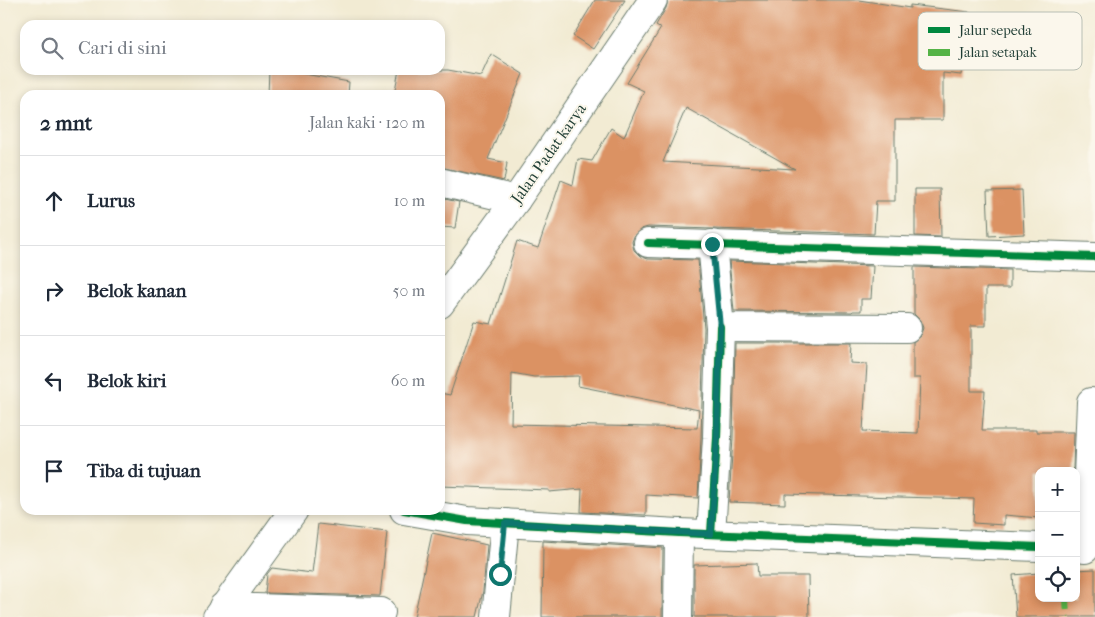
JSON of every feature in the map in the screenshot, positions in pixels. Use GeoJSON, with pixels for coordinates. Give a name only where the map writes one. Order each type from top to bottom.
{"type":"FeatureCollection","features":[{"type":"Feature","properties":{"kind":"street","name":"Jalan Padat karya"},"geometry":{"type":"LineString","coordinates":[[445,297],[516,200],[653,0]]}},
{"type":"Feature","properties":{"kind":"street"},"geometry":{"type":"LineString","coordinates":[[445,183],[516,200]]}},
{"type":"Feature","properties":{"kind":"street"},"geometry":{"type":"LineString","coordinates":[[648,243],[1095,257]]}},
{"type":"Feature","properties":{"kind":"street"},"geometry":{"type":"LineString","coordinates":[[711,534],[717,438],[720,327],[712,244]]}},
{"type":"Feature","properties":{"kind":"street"},"geometry":{"type":"LineString","coordinates":[[720,327],[907,328]]}},
{"type":"Feature","properties":{"kind":"street"},"geometry":{"type":"LineString","coordinates":[[1086,548],[1091,402]]}},
{"type":"Feature","properties":{"kind":"street"},"geometry":{"type":"LineString","coordinates":[[220,612],[290,515]]}},
{"type":"Feature","properties":{"kind":"street"},"geometry":{"type":"LineString","coordinates":[[433,515],[467,521],[679,533],[1035,547]]}},
{"type":"Feature","properties":{"kind":"street"},"geometry":{"type":"LineString","coordinates":[[496,617],[505,523]]}},
{"type":"Feature","properties":{"kind":"street"},"geometry":{"type":"LineString","coordinates":[[678,617],[679,533]]}},
{"type":"Feature","properties":{"kind":"street"},"geometry":{"type":"LineString","coordinates":[[220,612],[381,612]]}},
{"type":"Feature","properties":{"kind":"building"},"geometry":{"type":"Polygon","coordinates":[[[595,0],[625,0],[593,49],[573,36],[595,0]]]}},
{"type":"Feature","properties":{"kind":"building"},"geometry":{"type":"Polygon","coordinates":[[[668,0],[859,0],[910,8],[910,5],[969,12],[918,12],[918,70],[962,70],[961,75],[943,73],[943,120],[895,120],[895,201],[876,201],[874,234],[648,227],[641,229],[635,234],[632,242],[634,250],[640,256],[648,259],[698,260],[704,328],[698,498],[646,495],[646,515],[581,512],[582,489],[549,492],[549,490],[445,486],[445,394],[450,395],[474,321],[491,324],[517,241],[538,248],[561,180],[573,185],[578,159],[592,161],[611,128],[624,137],[644,91],[627,83],[661,28],[656,25],[666,8],[668,0]],[[686,108],[663,162],[795,169],[686,108]],[[512,373],[511,424],[697,428],[699,410],[578,386],[579,376],[534,377],[512,373]]]}},
{"type":"Feature","properties":{"kind":"building"},"geometry":{"type":"Polygon","coordinates":[[[491,54],[523,74],[488,159],[507,163],[504,181],[445,168],[445,90],[395,90],[398,75],[445,75],[445,70],[448,70],[481,76],[491,54]]]}},
{"type":"Feature","properties":{"kind":"building"},"geometry":{"type":"Polygon","coordinates":[[[269,75],[310,75],[349,82],[348,90],[268,90],[269,75]]]}},
{"type":"Feature","properties":{"kind":"building"},"geometry":{"type":"Polygon","coordinates":[[[915,189],[940,189],[941,237],[915,236],[915,189]]]}},
{"type":"Feature","properties":{"kind":"building"},"geometry":{"type":"Polygon","coordinates":[[[1022,190],[1024,234],[989,236],[987,191],[1022,190]]]}},
{"type":"Feature","properties":{"kind":"building"},"geometry":{"type":"Polygon","coordinates":[[[445,199],[459,202],[455,228],[445,227],[445,199]]]}},
{"type":"Feature","properties":{"kind":"building"},"geometry":{"type":"Polygon","coordinates":[[[729,261],[873,266],[871,299],[861,299],[861,311],[852,312],[734,311],[729,261]]]}},
{"type":"Feature","properties":{"kind":"building"},"geometry":{"type":"Polygon","coordinates":[[[914,267],[1010,270],[1010,288],[986,288],[986,326],[971,326],[971,391],[985,391],[982,430],[1074,432],[1073,467],[1035,467],[1035,518],[1004,515],[1004,525],[973,523],[974,499],[785,494],[785,504],[729,502],[733,438],[735,343],[851,343],[850,363],[867,364],[863,431],[918,433],[920,378],[913,378],[913,342],[920,336],[923,328],[920,320],[914,314],[914,267]]]}},
{"type":"Feature","properties":{"kind":"building"},"geometry":{"type":"Polygon","coordinates":[[[318,524],[387,532],[380,596],[265,593],[267,574],[272,568],[312,573],[318,524]]]}},
{"type":"Feature","properties":{"kind":"building"},"geometry":{"type":"Polygon","coordinates":[[[432,533],[487,545],[483,591],[477,617],[414,617],[432,533]]]}},
{"type":"Feature","properties":{"kind":"building"},"geometry":{"type":"Polygon","coordinates":[[[543,541],[663,548],[662,617],[542,617],[543,541]]]}},
{"type":"Feature","properties":{"kind":"building"},"geometry":{"type":"Polygon","coordinates":[[[757,563],[758,576],[808,576],[809,617],[694,617],[694,565],[757,563]]]}},
{"type":"Feature","properties":{"kind":"building"},"geometry":{"type":"Polygon","coordinates":[[[1095,569],[1095,617],[1016,617],[1013,575],[1035,573],[1035,602],[1080,602],[1080,570],[1095,569]]]}},
{"type":"Feature","properties":{"kind":"marked path"},"geometry":{"type":"LineString","coordinates":[[1066,602],[1067,617]]}},
{"type":"Feature","properties":{"kind":"cycle path"},"geometry":{"type":"LineString","coordinates":[[648,243],[1095,257]]}},
{"type":"Feature","properties":{"kind":"cycle path"},"geometry":{"type":"LineString","coordinates":[[711,534],[717,438],[720,327]]}},
{"type":"Feature","properties":{"kind":"cycle path"},"geometry":{"type":"LineString","coordinates":[[433,515],[467,521],[679,533],[1035,547]]}},
{"type":"Feature","properties":{"kind":"route"},"geometry":{"type":"LineString","coordinates":[[500,574],[505,523],[711,534],[717,438],[720,327],[712,244]]}}]}
